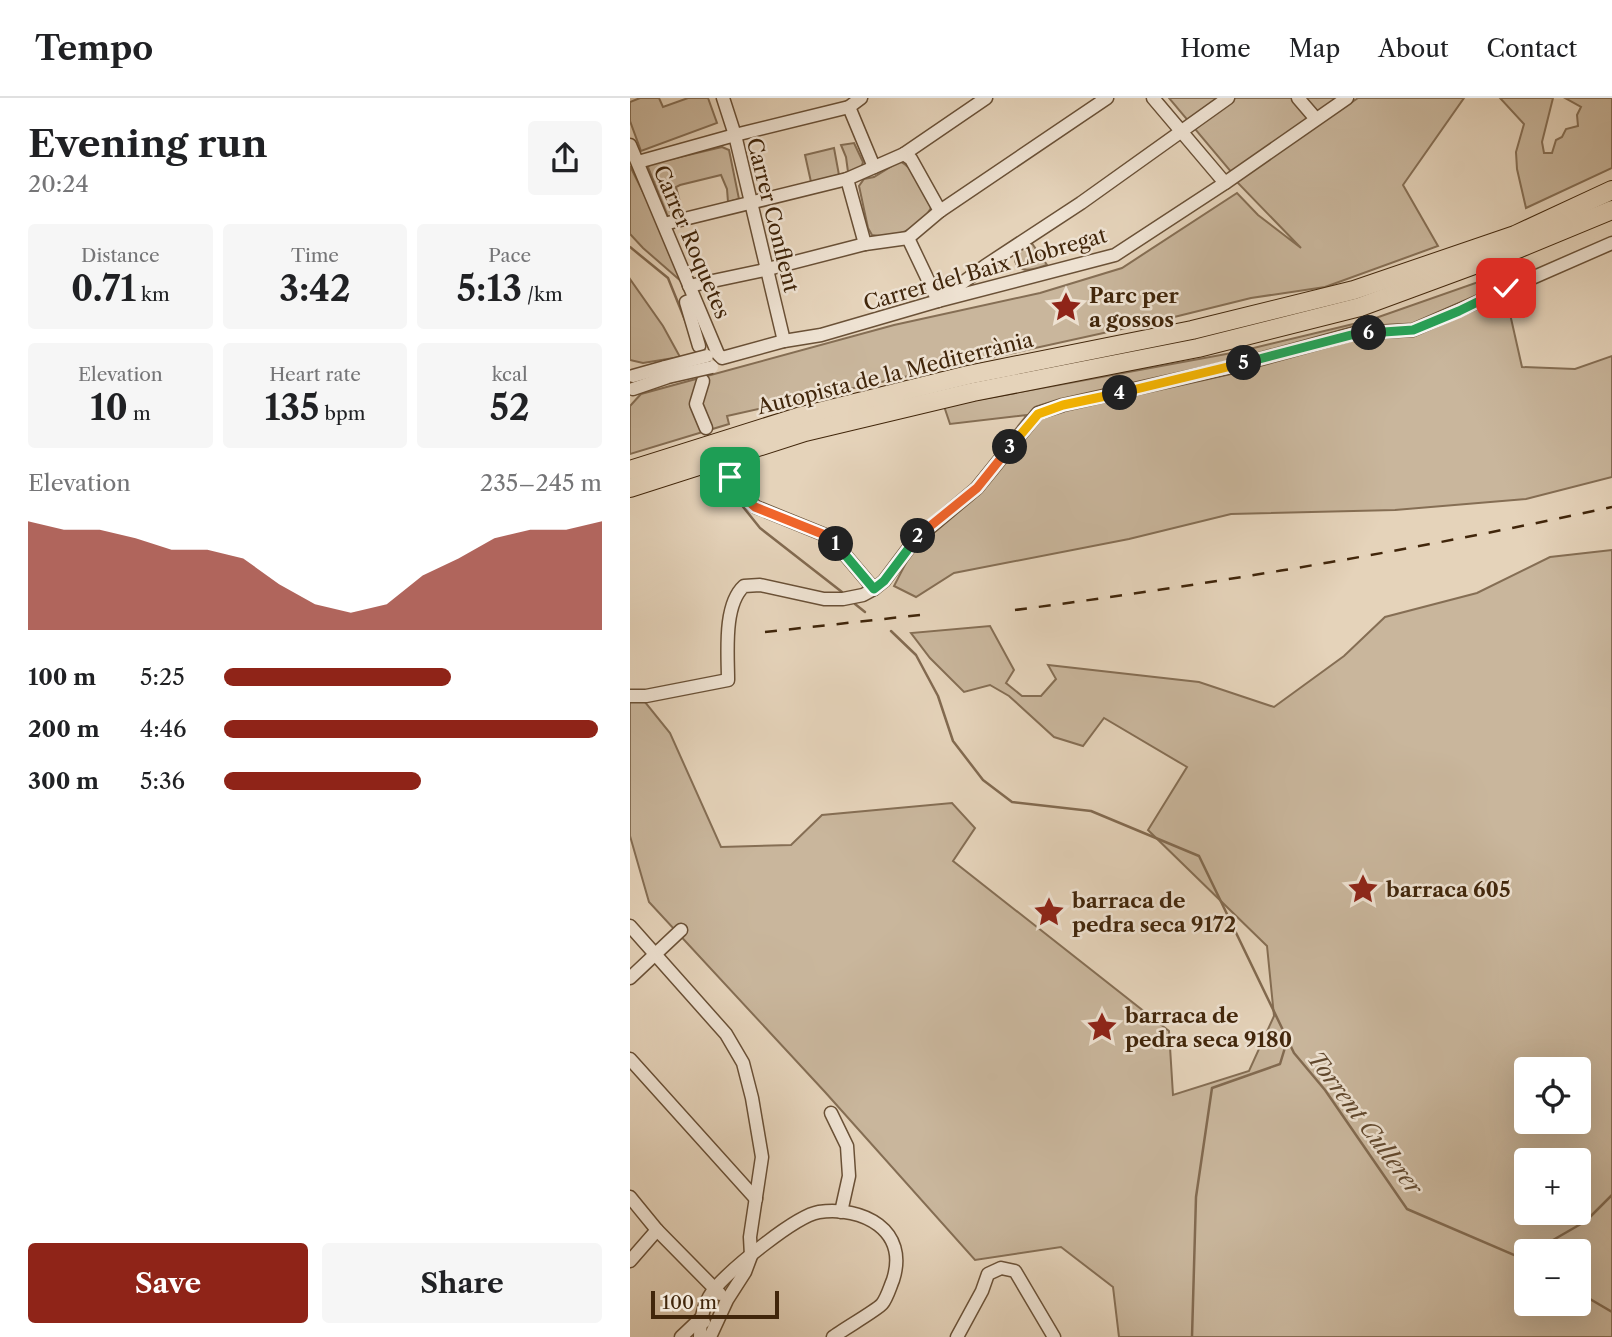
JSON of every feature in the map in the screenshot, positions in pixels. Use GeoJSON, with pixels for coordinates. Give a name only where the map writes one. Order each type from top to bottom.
{"type":"FeatureCollection","features":[{"type":"Feature","properties":{"kind":"highway","name":"Autopista de la Mediterrània"},"geometry":{"type":"LineString","coordinates":[[630,470],[799,417],[968,375],[1192,330],[1354,290],[1515,235],[1612,190]]}},
{"type":"Feature","properties":{"kind":"highway","name":"Autopista de la Mediterrània"},"geometry":{"type":"LineString","coordinates":[[630,488],[804,432],[973,392],[1198,348],[1360,307],[1520,248],[1612,210]]}},
{"type":"Feature","properties":{"kind":"street","name":"Carrer Conflent"},"geometry":{"type":"LineString","coordinates":[[723,98],[735,135],[784,341]]}},
{"type":"Feature","properties":{"kind":"street"},"geometry":{"type":"LineString","coordinates":[[638,162],[849,107],[861,98]]}},
{"type":"Feature","properties":{"kind":"street"},"geometry":{"type":"LineString","coordinates":[[664,224],[847,179],[904,154],[986,98]]}},
{"type":"Feature","properties":{"kind":"street"},"geometry":{"type":"LineString","coordinates":[[689,286],[865,244],[908,238],[940,211],[1107,98]]}},
{"type":"Feature","properties":{"kind":"street"},"geometry":{"type":"LineString","coordinates":[[1153,98],[1225,183]]}},
{"type":"Feature","properties":{"kind":"street"},"geometry":{"type":"LineString","coordinates":[[908,238],[938,301],[1228,98]]}},
{"type":"Feature","properties":{"kind":"street"},"geometry":{"type":"LineString","coordinates":[[1298,98],[1316,119]]}},
{"type":"Feature","properties":{"kind":"street","name":"Carrer del Baix Llobregat"},"geometry":{"type":"LineString","coordinates":[[631,383],[666,372],[712,367],[719,356],[821,335],[1115,255],[1348,98]]}},
{"type":"Feature","properties":{"kind":"street"},"geometry":{"type":"LineString","coordinates":[[849,107],[874,167]]}},
{"type":"Feature","properties":{"kind":"street","name":"Carrer Roquetes"},"geometry":{"type":"LineString","coordinates":[[630,145],[719,356]]}},
{"type":"Feature","properties":{"kind":"street"},"geometry":{"type":"LineString","coordinates":[[904,154],[911,159],[940,211]]}},
{"type":"Feature","properties":{"kind":"street"},"geometry":{"type":"LineString","coordinates":[[847,179],[865,244]]}},
{"type":"Feature","properties":{"kind":"street"},"geometry":{"type":"LineString","coordinates":[[630,696],[646,696],[728,680],[729,624],[734,600],[744,586],[760,585],[824,599],[863,595],[874,589],[884,581],[914,541],[977,488],[1038,414],[1063,405],[1228,368],[1355,334],[1413,330],[1612,243]]}},
{"type":"Feature","properties":{"kind":"street"},"geometry":{"type":"LineString","coordinates":[[694,299],[686,302],[698,346]]}},
{"type":"Feature","properties":{"kind":"street"},"geometry":{"type":"LineString","coordinates":[[703,381],[696,404],[706,428]]}},
{"type":"Feature","properties":{"kind":"street"},"geometry":{"type":"LineString","coordinates":[[730,477],[743,496],[755,507],[830,537],[874,589]]}},
{"type":"Feature","properties":{"kind":"street"},"geometry":{"type":"LineString","coordinates":[[630,926],[726,1034],[743,1063],[752,1098],[762,1157],[750,1237],[751,1255],[745,1272],[712,1331],[699,1319]]}},
{"type":"Feature","properties":{"kind":"street"},"geometry":{"type":"LineString","coordinates":[[630,978],[681,930]]}},
{"type":"Feature","properties":{"kind":"street"},"geometry":{"type":"LineString","coordinates":[[630,1059],[756,1199]]}},
{"type":"Feature","properties":{"kind":"street"},"geometry":{"type":"LineString","coordinates":[[831,1113],[847,1146],[849,1176],[841,1212]]}},
{"type":"Feature","properties":{"kind":"street"},"geometry":{"type":"LineString","coordinates":[[743,1185],[759,1177]]}},
{"type":"Feature","properties":{"kind":"street"},"geometry":{"type":"LineString","coordinates":[[630,1197],[657,1230],[727,1300]]}},
{"type":"Feature","properties":{"kind":"street"},"geometry":{"type":"LineString","coordinates":[[681,1337],[699,1319],[715,1289],[751,1255],[782,1231],[816,1212],[841,1212],[874,1220],[889,1235],[897,1255],[896,1267],[881,1306],[833,1337]]}},
{"type":"Feature","properties":{"kind":"street"},"geometry":{"type":"LineString","coordinates":[[630,1261],[657,1230]]}},
{"type":"Feature","properties":{"kind":"street"},"geometry":{"type":"LineString","coordinates":[[957,1337],[982,1291],[988,1274],[1001,1268],[1015,1271],[1054,1337]]}},
{"type":"Feature","properties":{"kind":"street"},"geometry":{"type":"LineString","coordinates":[[699,1319],[700,1337]]}},
{"type":"Feature","properties":{"kind":"shaded area"},"geometry":{"type":"Polygon","coordinates":[[[640,98],[659,98],[663,107],[688,98],[708,98],[717,123],[641,151],[630,121],[630,102],[640,98]]]}},
{"type":"Feature","properties":{"kind":"shaded area"},"geometry":{"type":"Polygon","coordinates":[[[1169,98],[1341,98],[1232,173],[1169,98]]]}},
{"type":"Feature","properties":{"kind":"shaded area"},"geometry":{"type":"Polygon","coordinates":[[[1358,98],[1464,98],[1403,185],[1438,246],[1325,287],[1251,298],[727,416],[729,424],[630,454],[630,406],[641,394],[894,325],[1040,293],[1122,268],[1237,193],[1258,215],[1301,248],[1236,181],[1358,98]]]}},
{"type":"Feature","properties":{"kind":"shaded area"},"geometry":{"type":"Polygon","coordinates":[[[1500,98],[1553,98],[1542,142],[1544,153],[1552,153],[1556,140],[1562,137],[1566,129],[1578,126],[1577,115],[1581,107],[1565,98],[1612,98],[1612,168],[1526,208],[1516,152],[1524,124],[1500,98]]]}},
{"type":"Feature","properties":{"kind":"shaded area"},"geometry":{"type":"Polygon","coordinates":[[[854,143],[863,162],[861,169],[848,172],[841,145],[854,143]]]}},
{"type":"Feature","properties":{"kind":"shaded area"},"geometry":{"type":"Polygon","coordinates":[[[722,147],[729,150],[739,199],[728,202],[727,189],[721,175],[680,185],[676,187],[683,214],[668,217],[648,167],[650,164],[722,147]]]}},
{"type":"Feature","properties":{"kind":"shaded area"},"geometry":{"type":"Polygon","coordinates":[[[834,148],[839,175],[811,182],[805,155],[834,148]]]}},
{"type":"Feature","properties":{"kind":"shaded area"},"geometry":{"type":"Polygon","coordinates":[[[900,161],[911,169],[920,182],[931,208],[920,222],[906,231],[872,235],[859,186],[864,179],[874,177],[900,161]]]}},
{"type":"Feature","properties":{"kind":"shaded area"},"geometry":{"type":"Polygon","coordinates":[[[630,166],[652,210],[682,282],[630,234],[630,166]]]}},
{"type":"Feature","properties":{"kind":"shaded area"},"geometry":{"type":"Polygon","coordinates":[[[1031,242],[1047,265],[1025,270],[1018,266],[1016,259],[1020,251],[1031,242]]]}},
{"type":"Feature","properties":{"kind":"shaded area"},"geometry":{"type":"Polygon","coordinates":[[[1501,274],[1522,367],[1575,369],[1612,356],[1612,477],[1526,499],[1395,510],[1231,514],[1129,539],[954,573],[916,597],[894,586],[909,557],[942,521],[1027,415],[950,424],[944,406],[1237,352],[1370,320],[1501,274]]]}},
{"type":"Feature","properties":{"kind":"shaded area"},"geometry":{"type":"Polygon","coordinates":[[[630,279],[663,326],[680,357],[643,363],[630,360],[630,279]]]}},
{"type":"Feature","properties":{"kind":"shaded area"},"geometry":{"type":"Polygon","coordinates":[[[1612,550],[1612,1337],[1119,1337],[1113,1287],[1061,1247],[975,1260],[825,1092],[649,902],[630,836],[630,702],[645,702],[670,733],[721,847],[791,845],[822,815],[952,803],[975,828],[953,861],[1169,1031],[1173,1095],[1249,1071],[1274,1016],[1267,946],[1148,830],[1187,767],[1104,718],[1083,746],[1054,737],[1009,696],[990,685],[964,692],[930,658],[911,633],[990,626],[1014,670],[1006,683],[1022,696],[1041,696],[1056,679],[1048,665],[1199,682],[1274,707],[1344,656],[1385,617],[1477,593],[1550,557],[1612,550]]]}},
{"type":"Feature","properties":{"kind":"waterway","name":"Torrent Cullerer"},"geometry":{"type":"LineString","coordinates":[[630,247],[668,278],[687,325]]}},
{"type":"Feature","properties":{"kind":"waterway","name":"Torrent Cullerer"},"geometry":{"type":"LineString","coordinates":[[735,493],[760,528],[842,592]]}},
{"type":"Feature","properties":{"kind":"waterway","name":"Torrent Cullerer"},"geometry":{"type":"LineString","coordinates":[[855,604],[865,612]]}},
{"type":"Feature","properties":{"kind":"waterway","name":"Torrent Cullerer"},"geometry":{"type":"LineString","coordinates":[[891,631],[916,655],[938,696],[953,741],[983,780],[1012,802],[1091,811],[1199,856],[1294,1053],[1325,1090],[1407,1209],[1514,1255]]}},
{"type":"Feature","properties":{"kind":"waterway"},"geometry":{"type":"LineString","coordinates":[[1192,1337],[1196,1197],[1212,1088],[1280,1064],[1287,1041]]}},
{"type":"Feature","properties":{"kind":"waterway"},"geometry":{"type":"LineString","coordinates":[[1555,1239],[1586,1221],[1612,1195]]}},
{"type":"Feature","properties":{"kind":"waterway","name":"Torrent Cullerer"},"geometry":{"type":"LineString","coordinates":[[1591,1300],[1612,1312]]}},
{"type":"Feature","properties":{"kind":"railway"},"geometry":{"type":"LineString","coordinates":[[1015,610],[1315,565],[1612,507]]}},
{"type":"Feature","properties":{"kind":"railway"},"geometry":{"type":"LineString","coordinates":[[765,632],[920,615]]}},
{"type":"Feature","properties":{"kind":"place","name":"Parc per a gossos"},"geometry":{"type":"Point","coordinates":[1066,307]}},
{"type":"Feature","properties":{"kind":"place","name":"barraca 605"},"geometry":{"type":"Point","coordinates":[1363,889]}},
{"type":"Feature","properties":{"kind":"place","name":"barraca de pedra seca 9172"},"geometry":{"type":"Point","coordinates":[1049,912]}},
{"type":"Feature","properties":{"kind":"place","name":"barraca de pedra seca 9180"},"geometry":{"type":"Point","coordinates":[1102,1027]}},
{"type":"Feature","properties":{"kind":"route"},"geometry":{"type":"LineString","coordinates":[[730,477],[743,496],[755,507],[830,537],[874,589],[884,581],[928,526],[977,488],[1038,414],[1063,405],[1228,368],[1355,334],[1413,330],[1506,288]]}}]}
